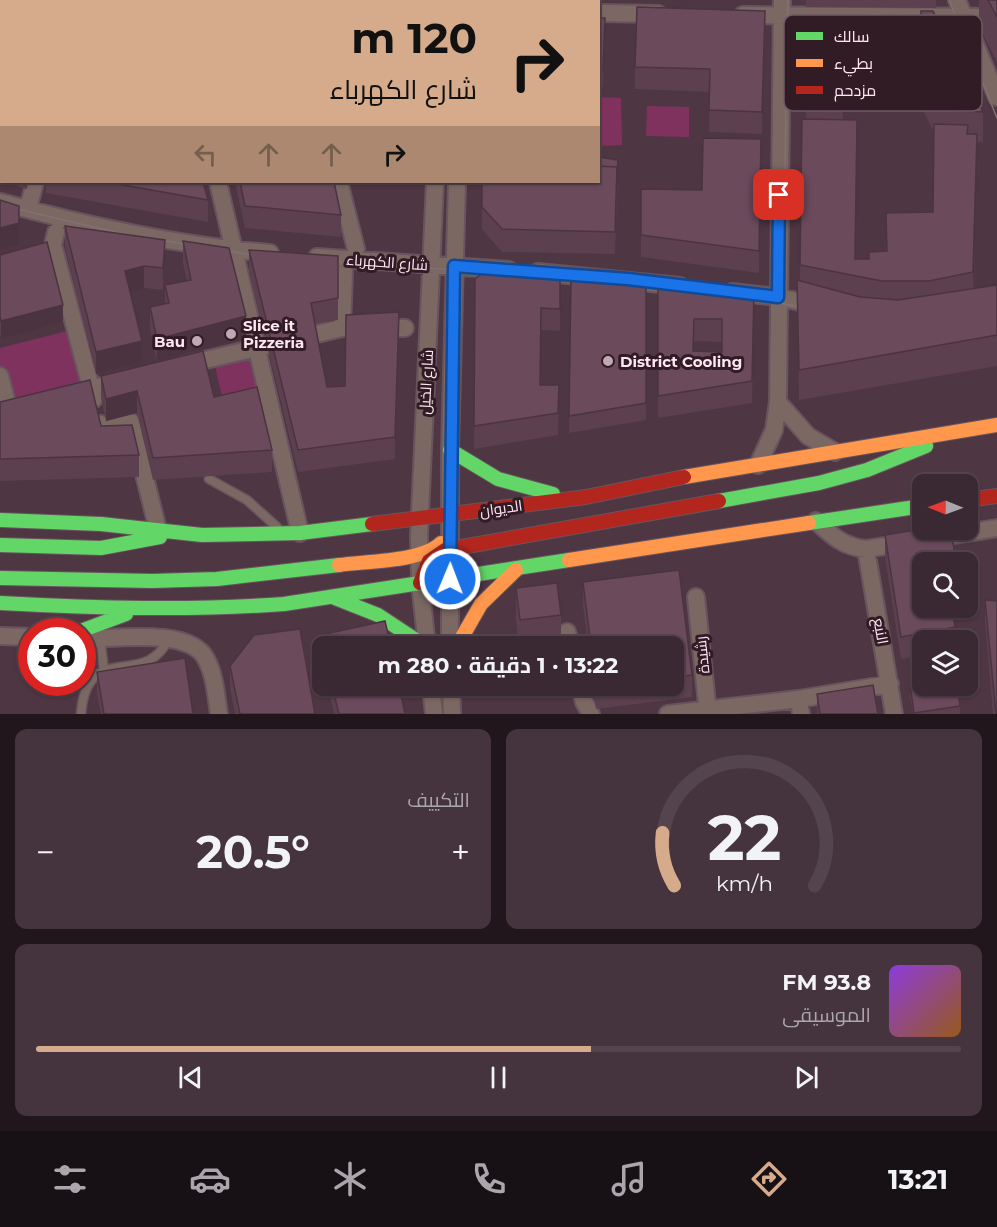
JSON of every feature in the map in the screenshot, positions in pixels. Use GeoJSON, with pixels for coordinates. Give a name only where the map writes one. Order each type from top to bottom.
{"type":"FeatureCollection","features":[{"type":"Feature","properties":{"kind":"main road","name":"الديوان"},"geometry":{"type":"LineString","coordinates":[[0,520],[101,524],[232,536],[293,534],[586,497],[758,465],[997,425]]}},
{"type":"Feature","properties":{"kind":"main road"},"geometry":{"type":"LineString","coordinates":[[420,583],[429,561],[440,552],[450,549],[842,478],[899,458],[964,430]]}},
{"type":"Feature","properties":{"kind":"main road"},"geometry":{"type":"LineString","coordinates":[[450,450],[479,471],[507,484],[543,493],[586,497]]}},
{"type":"Feature","properties":{"kind":"main road"},"geometry":{"type":"LineString","coordinates":[[978,499],[997,496]]}},
{"type":"Feature","properties":{"kind":"main road"},"geometry":{"type":"LineString","coordinates":[[0,603],[138,610],[236,609],[331,597],[912,507]]}},
{"type":"Feature","properties":{"kind":"main road"},"geometry":{"type":"LineString","coordinates":[[0,578],[152,581],[227,579],[419,555],[433,551],[440,545],[452,515]]}},
{"type":"Feature","properties":{"kind":"main road"},"geometry":{"type":"LineString","coordinates":[[0,545],[118,546],[165,531]]}},
{"type":"Feature","properties":{"kind":"main road"},"geometry":{"type":"LineString","coordinates":[[462,636],[479,603],[494,587],[520,568]]}},
{"type":"Feature","properties":{"kind":"main road"},"geometry":{"type":"LineString","coordinates":[[331,597],[378,615],[411,636]]}},
{"type":"Feature","properties":{"kind":"main road"},"geometry":{"type":"LineString","coordinates":[[96,625],[138,610]]}},
{"type":"Feature","properties":{"kind":"street"},"geometry":{"type":"LineString","coordinates":[[957,0],[962,15]]}},
{"type":"Feature","properties":{"kind":"street"},"geometry":{"type":"LineString","coordinates":[[758,465],[774,430],[778,402],[782,8]]}},
{"type":"Feature","properties":{"kind":"street"},"geometry":{"type":"LineString","coordinates":[[722,15],[782,8],[923,15]]}},
{"type":"Feature","properties":{"kind":"street"},"geometry":{"type":"LineString","coordinates":[[600,13],[674,14]]}},
{"type":"Feature","properties":{"kind":"street"},"geometry":{"type":"LineString","coordinates":[[982,62],[997,97]]}},
{"type":"Feature","properties":{"kind":"street"},"geometry":{"type":"LineString","coordinates":[[28,209],[35,183]]}},
{"type":"Feature","properties":{"kind":"street"},"geometry":{"type":"LineString","coordinates":[[218,183],[257,347],[293,534]]}},
{"type":"Feature","properties":{"kind":"street"},"geometry":{"type":"LineString","coordinates":[[339,183],[356,249]]}},
{"type":"Feature","properties":{"kind":"street","name":"شارع الخيل"},"geometry":{"type":"LineString","coordinates":[[425,636],[420,583],[419,519],[435,183]]}},
{"type":"Feature","properties":{"kind":"street","name":"شارع الخيل"},"geometry":{"type":"LineString","coordinates":[[450,636],[452,515],[450,450],[457,183]]}},
{"type":"Feature","properties":{"kind":"street","name":"شارع الكهرباء"},"geometry":{"type":"LineString","coordinates":[[0,202],[28,209],[85,230],[235,250],[628,279],[698,288]]}},
{"type":"Feature","properties":{"kind":"street"},"geometry":{"type":"LineString","coordinates":[[32,250],[55,238],[102,430],[131,422],[165,531]]}},
{"type":"Feature","properties":{"kind":"street"},"geometry":{"type":"LineString","coordinates":[[342,328],[344,271]]}},
{"type":"Feature","properties":{"kind":"street"},"geometry":{"type":"LineString","coordinates":[[721,291],[778,297],[836,309]]}},
{"type":"Feature","properties":{"kind":"street"},"geometry":{"type":"LineString","coordinates":[[168,369],[342,328],[405,328]]}},
{"type":"Feature","properties":{"kind":"street"},"geometry":{"type":"LineString","coordinates":[[0,376],[5,411],[30,405]]}},
{"type":"Feature","properties":{"kind":"street"},"geometry":{"type":"LineString","coordinates":[[50,399],[135,377]]}},
{"type":"Feature","properties":{"kind":"street"},"geometry":{"type":"LineString","coordinates":[[778,402],[808,436],[835,452]]}},
{"type":"Feature","properties":{"kind":"street"},"geometry":{"type":"LineString","coordinates":[[816,521],[850,548],[866,549],[922,545],[997,528]]}},
{"type":"Feature","properties":{"kind":"street","name":"النبع"},"geometry":{"type":"LineString","coordinates":[[866,549],[894,714]]}},
{"type":"Feature","properties":{"kind":"street","name":"رشيدة"},"geometry":{"type":"LineString","coordinates":[[696,597],[708,711]]}},
{"type":"Feature","properties":{"kind":"street"},"geometry":{"type":"LineString","coordinates":[[2,640],[18,638]]}},
{"type":"Feature","properties":{"kind":"street"},"geometry":{"type":"LineString","coordinates":[[96,639],[170,638],[190,643],[206,658],[219,714]]}},
{"type":"Feature","properties":{"kind":"street"},"geometry":{"type":"LineString","coordinates":[[668,714],[800,706],[890,684]]}},
{"type":"Feature","properties":{"kind":"street"},"geometry":{"type":"LineString","coordinates":[[432,696],[434,714]]}},
{"type":"Feature","properties":{"kind":"street"},"geometry":{"type":"LineString","coordinates":[[451,696],[452,714]]}},
{"type":"Feature","properties":{"kind":"street"},"geometry":{"type":"LineString","coordinates":[[582,696],[591,714]]}},
{"type":"Feature","properties":{"kind":"lane"},"geometry":{"type":"LineString","coordinates":[[209,479],[247,500],[293,534]]}},
{"type":"Feature","properties":{"kind":"lane"},"geometry":{"type":"LineString","coordinates":[[81,714],[84,689],[95,675],[104,670],[154,660],[164,650],[170,638]]}},
{"type":"Feature","properties":{"kind":"lane"},"geometry":{"type":"LineString","coordinates":[[100,639],[104,670]]}},
{"type":"Feature","properties":{"kind":"shaded area"},"geometry":{"type":"Polygon","coordinates":[[[600,97],[621,98],[622,145],[600,146],[600,97]]]}},
{"type":"Feature","properties":{"kind":"shaded area"},"geometry":{"type":"Polygon","coordinates":[[[647,106],[689,107],[689,137],[646,136],[647,106]]]}},
{"type":"Feature","properties":{"kind":"shaded area"},"geometry":{"type":"Polygon","coordinates":[[[75,329],[91,388],[9,410],[0,376],[0,348],[75,329]]]}},
{"type":"Feature","properties":{"kind":"shaded area"},"geometry":{"type":"Polygon","coordinates":[[[257,347],[270,398],[225,408],[213,358],[257,347]]]}},
{"type":"Feature","properties":{"kind":"building"},"geometry":{"type":"Polygon","coordinates":[[[988,0],[997,0],[997,17],[988,0]]]}},
{"type":"Feature","properties":{"kind":"building"},"geometry":{"type":"Polygon","coordinates":[[[637,7],[765,11],[762,112],[709,110],[710,69],[635,67],[637,7]]]}},
{"type":"Feature","properties":{"kind":"building"},"geometry":{"type":"Polygon","coordinates":[[[921,11],[933,11],[935,15],[921,15],[921,11]]]}},
{"type":"Feature","properties":{"kind":"building"},"geometry":{"type":"Polygon","coordinates":[[[600,18],[605,18],[603,70],[600,70],[600,18]]]}},
{"type":"Feature","properties":{"kind":"building"},"geometry":{"type":"Polygon","coordinates":[[[802,119],[857,120],[855,259],[869,259],[869,252],[887,251],[886,213],[933,212],[934,124],[968,125],[967,134],[977,134],[973,272],[929,281],[882,281],[800,265],[802,119]]]}},
{"type":"Feature","properties":{"kind":"building"},"geometry":{"type":"Polygon","coordinates":[[[703,138],[761,139],[759,251],[641,235],[641,189],[702,190],[703,138]]]}},
{"type":"Feature","properties":{"kind":"building"},"geometry":{"type":"Polygon","coordinates":[[[600,157],[618,160],[617,172],[617,167],[600,166],[600,157]]]}},
{"type":"Feature","properties":{"kind":"building"},"geometry":{"type":"Polygon","coordinates":[[[600,166],[617,167],[615,232],[502,229],[482,207],[482,183],[600,183],[600,166]]]}},
{"type":"Feature","properties":{"kind":"building"},"geometry":{"type":"Polygon","coordinates":[[[112,183],[203,183],[208,200],[112,183]]]}},
{"type":"Feature","properties":{"kind":"building"},"geometry":{"type":"Polygon","coordinates":[[[240,183],[334,183],[341,215],[245,206],[240,183]]]}},
{"type":"Feature","properties":{"kind":"building"},"geometry":{"type":"Polygon","coordinates":[[[0,200],[19,206],[19,223],[0,228],[0,200]]]}},
{"type":"Feature","properties":{"kind":"building"},"geometry":{"type":"Polygon","coordinates":[[[65,226],[165,240],[163,268],[144,266],[125,271],[142,341],[96,352],[65,226]]]}},
{"type":"Feature","properties":{"kind":"building"},"geometry":{"type":"Polygon","coordinates":[[[183,241],[229,248],[246,316],[157,339],[150,307],[169,303],[165,285],[191,280],[183,241]]]}},
{"type":"Feature","properties":{"kind":"building"},"geometry":{"type":"Polygon","coordinates":[[[47,242],[63,305],[1,321],[0,255],[47,242]]]}},
{"type":"Feature","properties":{"kind":"building"},"geometry":{"type":"Polygon","coordinates":[[[249,250],[338,256],[338,298],[311,303],[327,387],[345,386],[346,315],[399,312],[395,437],[298,450],[249,250]]]}},
{"type":"Feature","properties":{"kind":"building"},"geometry":{"type":"Polygon","coordinates":[[[493,264],[560,271],[560,309],[541,308],[540,385],[559,385],[558,413],[474,426],[475,279],[493,264]]]}},
{"type":"Feature","properties":{"kind":"building","name":"District Cooling"},"geometry":{"type":"Polygon","coordinates":[[[571,277],[646,284],[646,403],[569,416],[571,277]]]}},
{"type":"Feature","properties":{"kind":"building"},"geometry":{"type":"Polygon","coordinates":[[[658,280],[754,290],[752,381],[658,396],[658,280]],[[694,319],[693,351],[722,352],[722,319],[694,319]]]}},
{"type":"Feature","properties":{"kind":"building"},"geometry":{"type":"Polygon","coordinates":[[[797,280],[860,297],[898,300],[997,285],[997,335],[799,370],[797,280]]]}},
{"type":"Feature","properties":{"kind":"building"},"geometry":{"type":"Polygon","coordinates":[[[203,351],[214,397],[257,387],[272,450],[153,458],[137,391],[106,399],[101,376],[203,351]]]}},
{"type":"Feature","properties":{"kind":"building"},"geometry":{"type":"Polygon","coordinates":[[[90,380],[101,426],[132,425],[139,455],[0,459],[0,402],[90,380]]]}},
{"type":"Feature","properties":{"kind":"building"},"geometry":{"type":"Polygon","coordinates":[[[912,531],[912,540],[953,540],[954,552],[912,552],[912,618],[954,618],[955,627],[939,630],[912,630],[912,635],[901,637],[885,535],[912,531]]]}},
{"type":"Feature","properties":{"kind":"building"},"geometry":{"type":"Polygon","coordinates":[[[679,570],[692,675],[684,676],[684,636],[590,636],[583,582],[679,570]]]}},
{"type":"Feature","properties":{"kind":"building"},"geometry":{"type":"Polygon","coordinates":[[[557,583],[561,615],[520,620],[516,588],[557,583]]]}},
{"type":"Feature","properties":{"kind":"building"},"geometry":{"type":"Polygon","coordinates":[[[985,600],[997,601],[997,714],[996,714],[985,600]]]}},
{"type":"Feature","properties":{"kind":"building"},"geometry":{"type":"Polygon","coordinates":[[[385,621],[389,636],[321,636],[385,621]]]}},
{"type":"Feature","properties":{"kind":"building"},"geometry":{"type":"Polygon","coordinates":[[[300,629],[315,714],[240,714],[230,666],[254,635],[300,629]]]}},
{"type":"Feature","properties":{"kind":"building"},"geometry":{"type":"Polygon","coordinates":[[[185,658],[193,714],[104,714],[97,672],[185,658]]]}},
{"type":"Feature","properties":{"kind":"building"},"geometry":{"type":"Polygon","coordinates":[[[910,684],[912,684],[912,696],[958,696],[960,706],[914,713],[910,684]]]}},
{"type":"Feature","properties":{"kind":"building"},"geometry":{"type":"Polygon","coordinates":[[[873,685],[878,714],[820,714],[817,694],[873,685]]]}},
{"type":"Feature","properties":{"kind":"building"},"geometry":{"type":"Polygon","coordinates":[[[334,696],[401,696],[405,714],[339,714],[334,696]]]}},
{"type":"Feature","properties":{"kind":"tram line"},"geometry":{"type":"LineString","coordinates":[[788,0],[788,15]]}},
{"type":"Feature","properties":{"kind":"tram line"},"geometry":{"type":"LineString","coordinates":[[949,0],[955,15]]}},
{"type":"Feature","properties":{"kind":"tram line"},"geometry":{"type":"LineString","coordinates":[[982,81],[997,118]]}},
{"type":"Feature","properties":{"kind":"tram line"},"geometry":{"type":"LineString","coordinates":[[761,298],[778,290],[783,278],[786,111]]}},
{"type":"Feature","properties":{"kind":"tram line"},"geometry":{"type":"LineString","coordinates":[[0,205],[123,234],[265,257]]}},
{"type":"Feature","properties":{"kind":"tram line"},"geometry":{"type":"LineString","coordinates":[[322,261],[501,273]]}},
{"type":"Feature","properties":{"kind":"tram line"},"geometry":{"type":"LineString","coordinates":[[543,276],[588,279]]}},
{"type":"Feature","properties":{"kind":"tram line"},"geometry":{"type":"LineString","coordinates":[[630,283],[674,288]]}},
{"type":"Feature","properties":{"kind":"tram line"},"geometry":{"type":"LineString","coordinates":[[737,296],[814,309]]}},
{"type":"Feature","properties":{"kind":"traffic: fast"},"geometry":{"type":"LineString","coordinates":[[719,501],[819,483],[867,470],[926,446]]}},
{"type":"Feature","properties":{"kind":"traffic: fast"},"geometry":{"type":"LineString","coordinates":[[450,450],[498,479],[553,494]]}},
{"type":"Feature","properties":{"kind":"traffic: fast"},"geometry":{"type":"LineString","coordinates":[[809,523],[912,508]]}},
{"type":"Feature","properties":{"kind":"traffic: fast"},"geometry":{"type":"LineString","coordinates":[[0,520],[101,524],[202,535],[300,533],[372,524]]}},
{"type":"Feature","properties":{"kind":"traffic: fast"},"geometry":{"type":"LineString","coordinates":[[0,545],[101,548],[160,537]]}},
{"type":"Feature","properties":{"kind":"traffic: fast"},"geometry":{"type":"LineString","coordinates":[[0,603],[142,608],[213,608],[284,604],[569,560]]}},
{"type":"Feature","properties":{"kind":"traffic: fast"},"geometry":{"type":"LineString","coordinates":[[0,578],[152,581],[217,579],[339,565]]}},
{"type":"Feature","properties":{"kind":"traffic: fast"},"geometry":{"type":"LineString","coordinates":[[335,598],[378,615],[410,636]]}},
{"type":"Feature","properties":{"kind":"traffic: fast"},"geometry":{"type":"LineString","coordinates":[[96,625],[126,614]]}},
{"type":"Feature","properties":{"kind":"traffic: slow"},"geometry":{"type":"LineString","coordinates":[[684,477],[997,425]]}},
{"type":"Feature","properties":{"kind":"traffic: slow"},"geometry":{"type":"LineString","coordinates":[[569,560],[809,523]]}},
{"type":"Feature","properties":{"kind":"traffic: slow"},"geometry":{"type":"LineString","coordinates":[[339,565],[393,560],[421,554],[441,543]]}},
{"type":"Feature","properties":{"kind":"traffic: slow"},"geometry":{"type":"LineString","coordinates":[[463,636],[481,604],[516,570]]}},
{"type":"Feature","properties":{"kind":"traffic: jam"},"geometry":{"type":"LineString","coordinates":[[372,524],[586,497],[684,477]]}},
{"type":"Feature","properties":{"kind":"traffic: jam"},"geometry":{"type":"LineString","coordinates":[[978,499],[997,496]]}},
{"type":"Feature","properties":{"kind":"traffic: jam"},"geometry":{"type":"LineString","coordinates":[[420,583],[429,561],[445,550],[719,501]]}},
{"type":"Feature","properties":{"kind":"place","name":"Slice it Pizzeria"},"geometry":{"type":"Point","coordinates":[231,334]}},
{"type":"Feature","properties":{"kind":"place","name":"Bau"},"geometry":{"type":"Point","coordinates":[197,341]}},
{"type":"Feature","properties":{"kind":"place","name":"District Cooling"},"geometry":{"type":"Point","coordinates":[608,361]}},
{"type":"Feature","properties":{"kind":"route"},"geometry":{"type":"LineString","coordinates":[[450,579],[454,266],[628,279],[778,297],[779,195]]}}]}
